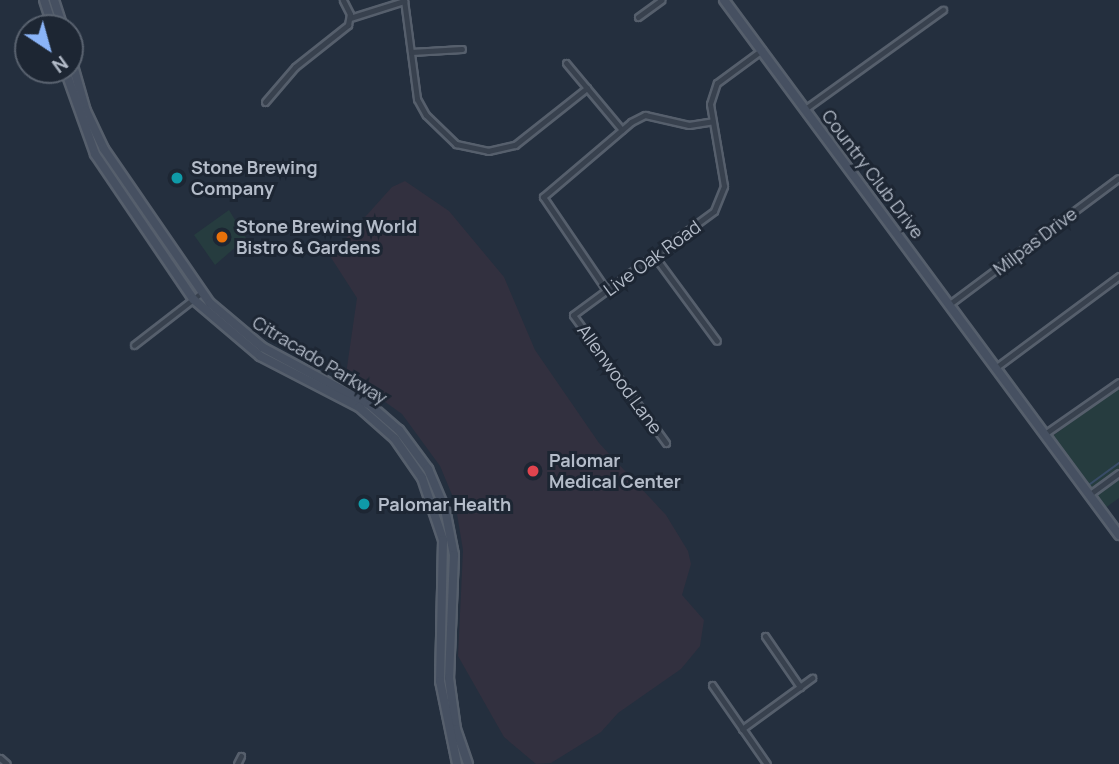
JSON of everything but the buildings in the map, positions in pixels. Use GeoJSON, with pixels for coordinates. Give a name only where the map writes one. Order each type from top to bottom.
{"type":"FeatureCollection","features":[{"type":"Feature","properties":{"kind":"main road","name":"Country Club Drive"},"geometry":{"type":"LineString","coordinates":[[724,0],[998,366],[1119,535]]}},
{"type":"Feature","properties":{"kind":"main road","name":"Citracado Parkway"},"geometry":{"type":"LineString","coordinates":[[70,84],[95,154],[197,296],[260,356],[359,407],[395,439],[422,478],[443,540],[440,681],[457,764]]}},
{"type":"Feature","properties":{"kind":"main road","name":"Citracado Parkway"},"geometry":{"type":"LineString","coordinates":[[78,84],[86,111],[104,149],[197,296],[251,340],[370,405],[399,430],[428,469],[445,509],[453,550],[449,678],[456,729],[468,764]]}},
{"type":"Feature","properties":{"kind":"street"},"geometry":{"type":"LineString","coordinates":[[343,0],[350,18]]}},
{"type":"Feature","properties":{"kind":"street"},"geometry":{"type":"LineString","coordinates":[[638,17],[661,0]]}},
{"type":"Feature","properties":{"kind":"street"},"geometry":{"type":"LineString","coordinates":[[265,103],[295,67],[350,18],[404,1],[414,86],[426,115],[443,134],[472,149],[488,151],[514,145],[587,88]]}},
{"type":"Feature","properties":{"kind":"street"},"geometry":{"type":"LineString","coordinates":[[805,109],[943,10]]}},
{"type":"Feature","properties":{"kind":"street"},"geometry":{"type":"LineString","coordinates":[[411,52],[462,48]]}},
{"type":"Feature","properties":{"kind":"street","name":"Live Oak Road"},"geometry":{"type":"LineString","coordinates":[[573,316],[708,218],[719,204],[724,186],[710,104],[717,83],[762,50]]}},
{"type":"Feature","properties":{"kind":"street"},"geometry":{"type":"LineString","coordinates":[[566,63],[622,130]]}},
{"type":"Feature","properties":{"kind":"street"},"geometry":{"type":"LineString","coordinates":[[607,291],[543,197],[622,130],[645,116],[689,125],[713,121]]}},
{"type":"Feature","properties":{"kind":"street","name":"Milpas Drive"},"geometry":{"type":"LineString","coordinates":[[951,303],[1119,178]]}},
{"type":"Feature","properties":{"kind":"street"},"geometry":{"type":"LineString","coordinates":[[655,257],[717,341]]}},
{"type":"Feature","properties":{"kind":"street"},"geometry":{"type":"LineString","coordinates":[[998,366],[1119,276]]}},
{"type":"Feature","properties":{"kind":"street"},"geometry":{"type":"LineString","coordinates":[[134,345],[197,296]]}},
{"type":"Feature","properties":{"kind":"street","name":"Allenwood Lane"},"geometry":{"type":"LineString","coordinates":[[573,316],[666,443]]}},
{"type":"Feature","properties":{"kind":"street"},"geometry":{"type":"LineString","coordinates":[[1046,433],[1119,382]]}},
{"type":"Feature","properties":{"kind":"street"},"geometry":{"type":"LineString","coordinates":[[1090,494],[1119,473]]}},
{"type":"Feature","properties":{"kind":"street"},"geometry":{"type":"LineString","coordinates":[[765,636],[800,687]]}},
{"type":"Feature","properties":{"kind":"street"},"geometry":{"type":"LineString","coordinates":[[742,729],[812,678]]}},
{"type":"Feature","properties":{"kind":"street"},"geometry":{"type":"LineString","coordinates":[[712,685],[767,764]]}},
{"type":"Feature","properties":{"kind":"street"},"geometry":{"type":"LineString","coordinates":[[237,764],[241,756]]}},
{"type":"Feature","properties":{"kind":"street"},"geometry":{"type":"LineString","coordinates":[[0,758],[7,764]]}},
{"type":"Feature","properties":{"kind":"shaded area","name":"Palomar Medical Center"},"geometry":{"type":"Polygon","coordinates":[[[405,181],[449,211],[504,277],[535,350],[599,443],[666,515],[688,551],[691,564],[682,595],[704,620],[700,646],[681,669],[618,713],[601,732],[551,763],[536,764],[504,737],[458,656],[463,550],[455,502],[440,466],[402,414],[346,374],[357,298],[330,256],[392,187],[405,181]]]}},
{"type":"Feature","properties":{"kind":"green space"},"geometry":{"type":"Polygon","coordinates":[[[229,210],[246,238],[215,265],[194,235],[229,210]]]}},
{"type":"Feature","properties":{"kind":"green space"},"geometry":{"type":"Polygon","coordinates":[[[1119,387],[1119,498],[1101,511],[1050,438],[1119,387]]]}},
{"type":"Feature","properties":{"kind":"waterway"},"geometry":{"type":"LineString","coordinates":[[1086,487],[1119,463]]}},
{"type":"Feature","properties":{"kind":"place","name":"Stone Brewing Company"},"geometry":{"type":"Point","coordinates":[177,178]}},
{"type":"Feature","properties":{"kind":"place","name":"Stone Brewing World Bistro & Gardens"},"geometry":{"type":"Point","coordinates":[222,237]}},
{"type":"Feature","properties":{"kind":"place","name":"Palomar Medical Center"},"geometry":{"type":"Point","coordinates":[533,471]}},
{"type":"Feature","properties":{"kind":"place","name":"Palomar Health"},"geometry":{"type":"Point","coordinates":[364,504]}}]}
